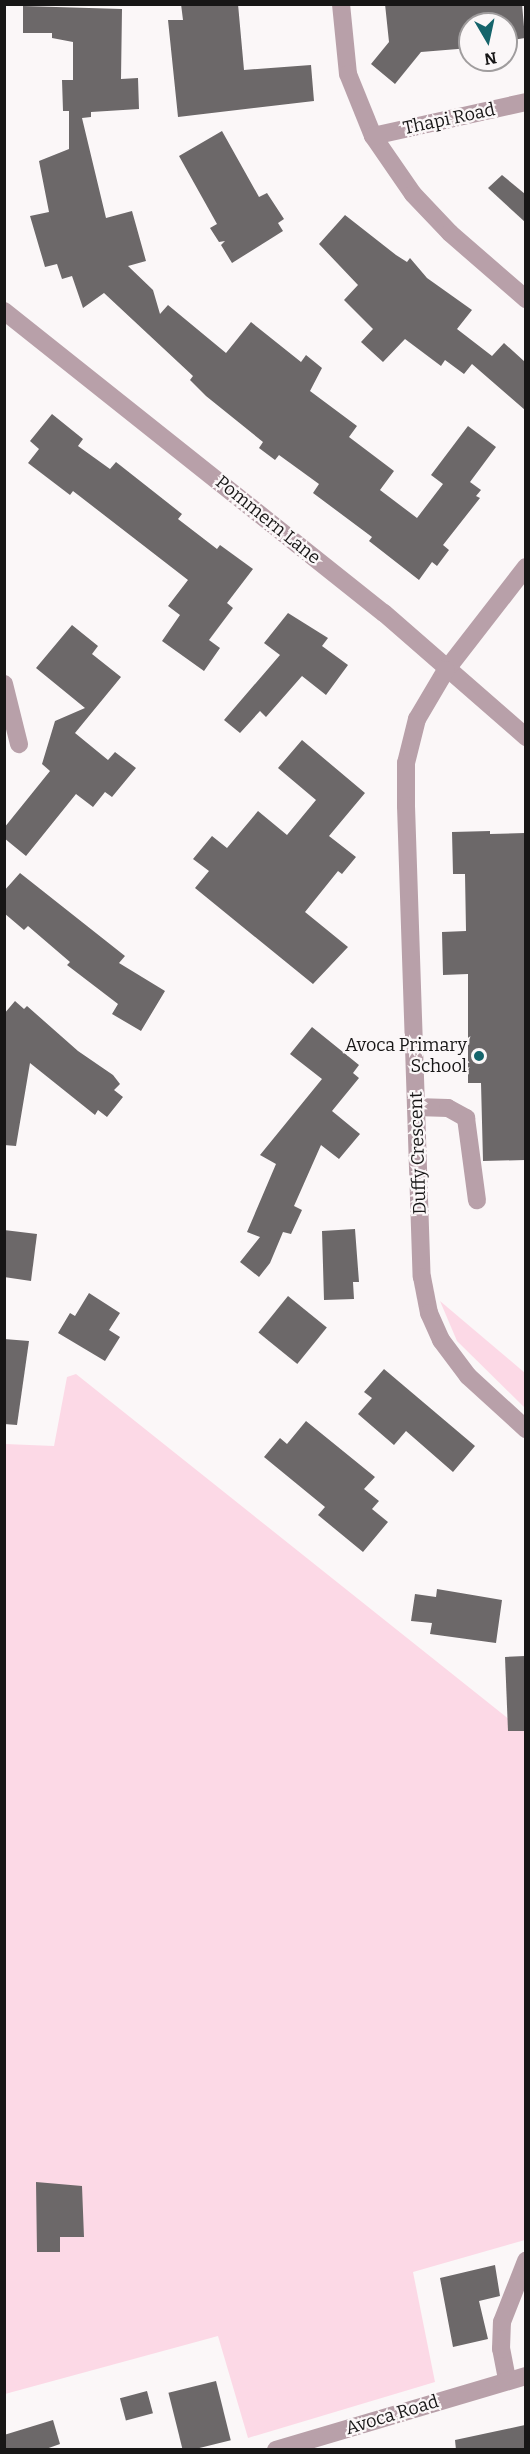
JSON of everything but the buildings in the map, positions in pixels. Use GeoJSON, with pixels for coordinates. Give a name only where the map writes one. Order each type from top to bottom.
{"type":"FeatureCollection","features":[{"type":"Feature","properties":{"kind":"street"},"geometry":{"type":"LineString","coordinates":[[341,4],[348,74],[373,136],[413,194],[450,233],[525,299]]}},
{"type":"Feature","properties":{"kind":"street","name":"Thapi Road"},"geometry":{"type":"LineString","coordinates":[[373,136],[525,102]]}},
{"type":"Feature","properties":{"kind":"street","name":"Pommern Lane"},"geometry":{"type":"LineString","coordinates":[[4,311],[384,613],[446,670],[525,737]]}},
{"type":"Feature","properties":{"kind":"street","name":"Duffy Crescent"},"geometry":{"type":"LineString","coordinates":[[525,567],[446,670],[417,719],[406,763],[422,1277],[429,1313],[441,1340],[468,1376],[525,1428]]}},
{"type":"Feature","properties":{"kind":"street"},"geometry":{"type":"LineString","coordinates":[[4,684],[19,744]]}},
{"type":"Feature","properties":{"kind":"street"},"geometry":{"type":"LineString","coordinates":[[416,1107],[448,1107],[466,1118],[477,1200]]}},
{"type":"Feature","properties":{"kind":"street"},"geometry":{"type":"LineString","coordinates":[[507,2379],[501,2349],[502,2322],[525,2261]]}},
{"type":"Feature","properties":{"kind":"street","name":"Avoca Road"},"geometry":{"type":"LineString","coordinates":[[276,2450],[507,2379],[525,2376]]}},
{"type":"Feature","properties":{"kind":"shaded area"},"geometry":{"type":"Polygon","coordinates":[[[440,1301],[525,1373],[525,1408],[457,1341],[440,1301]]]}},
{"type":"Feature","properties":{"kind":"shaded area"},"geometry":{"type":"Polygon","coordinates":[[[76,1374],[525,1732],[525,2240],[413,2272],[435,2382],[248,2438],[218,2336],[5,2394],[5,1444],[54,1446],[67,1377],[76,1374]]]}},
{"type":"Feature","properties":{"kind":"place","name":"Avoca Primary School"},"geometry":{"type":"Point","coordinates":[479,1056]}}]}
